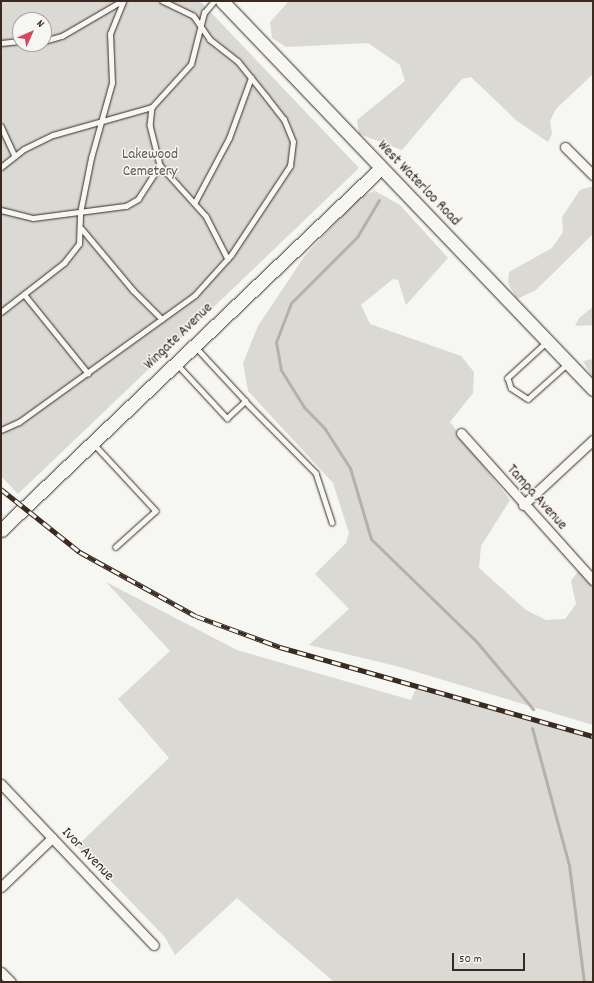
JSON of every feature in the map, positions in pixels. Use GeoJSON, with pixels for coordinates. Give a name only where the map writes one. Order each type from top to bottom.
{"type":"FeatureCollection","features":[{"type":"Feature","properties":{"kind":"main road","name":"West Waterloo Road"},"geometry":{"type":"LineString","coordinates":[[222,1],[380,169],[593,389]]}},
{"type":"Feature","properties":{"kind":"main road","name":"Wingate Avenue"},"geometry":{"type":"LineString","coordinates":[[1,530],[380,169]]}},
{"type":"Feature","properties":{"kind":"street"},"geometry":{"type":"LineString","coordinates":[[565,147],[593,175]]}},
{"type":"Feature","properties":{"kind":"street","name":"Tampa Avenue"},"geometry":{"type":"LineString","coordinates":[[461,433],[523,505],[593,580]]}},
{"type":"Feature","properties":{"kind":"street"},"geometry":{"type":"LineString","coordinates":[[523,505],[593,440]]}},
{"type":"Feature","properties":{"kind":"street","name":"Ivor Avenue"},"geometry":{"type":"LineString","coordinates":[[1,784],[154,945]]}},
{"type":"Feature","properties":{"kind":"street"},"geometry":{"type":"LineString","coordinates":[[1,887],[52,838]]}},
{"type":"Feature","properties":{"kind":"street"},"geometry":{"type":"LineString","coordinates":[[1,972],[11,982]]}},
{"type":"Feature","properties":{"kind":"lane"},"geometry":{"type":"LineString","coordinates":[[52,39],[62,36],[122,1]]}},
{"type":"Feature","properties":{"kind":"lane"},"geometry":{"type":"LineString","coordinates":[[1,312],[74,252],[82,229],[80,213],[112,83],[110,34],[122,1]]}},
{"type":"Feature","properties":{"kind":"lane"},"geometry":{"type":"LineString","coordinates":[[1,430],[19,422],[195,295],[228,259],[290,166],[294,142],[284,120],[251,78],[201,30],[192,16],[162,1]]}},
{"type":"Feature","properties":{"kind":"lane"},"geometry":{"type":"LineString","coordinates":[[1,168],[15,156],[53,135],[152,107],[191,64],[201,30],[204,13],[214,1]]}},
{"type":"Feature","properties":{"kind":"lane"},"geometry":{"type":"LineString","coordinates":[[1,43],[12,42]]}},
{"type":"Feature","properties":{"kind":"lane"},"geometry":{"type":"LineString","coordinates":[[195,202],[230,138],[251,78]]}},
{"type":"Feature","properties":{"kind":"lane"},"geometry":{"type":"LineString","coordinates":[[152,107],[150,125],[160,165],[195,202],[228,259]]}},
{"type":"Feature","properties":{"kind":"lane"},"geometry":{"type":"LineString","coordinates":[[1,126],[15,156]]}},
{"type":"Feature","properties":{"kind":"lane"},"geometry":{"type":"LineString","coordinates":[[1,210],[33,218],[126,206],[138,199],[160,165]]}},
{"type":"Feature","properties":{"kind":"lane"},"geometry":{"type":"LineString","coordinates":[[82,229],[133,290],[162,319]]}},
{"type":"Feature","properties":{"kind":"lane"},"geometry":{"type":"LineString","coordinates":[[24,294],[88,372]]}},
{"type":"Feature","properties":{"kind":"lane"},"geometry":{"type":"LineString","coordinates":[[547,341],[508,378],[511,388],[528,399],[568,363]]}},
{"type":"Feature","properties":{"kind":"lane"},"geometry":{"type":"LineString","coordinates":[[194,346],[316,473],[332,522]]}},
{"type":"Feature","properties":{"kind":"lane"},"geometry":{"type":"LineString","coordinates":[[176,363],[227,418],[246,401]]}},
{"type":"Feature","properties":{"kind":"lane"},"geometry":{"type":"LineString","coordinates":[[92,443],[156,511],[116,547]]}},
{"type":"Feature","properties":{"kind":"green space","name":"Lakewood Cemetery"},"geometry":{"type":"Polygon","coordinates":[[[1,1],[200,1],[359,168],[18,494],[1,476],[1,1]]]}},
{"type":"Feature","properties":{"kind":"green space"},"geometry":{"type":"Polygon","coordinates":[[[289,1],[593,1],[593,74],[556,109],[550,121],[552,134],[548,142],[517,121],[471,77],[462,79],[402,150],[359,134],[357,120],[405,81],[400,65],[368,43],[286,47],[272,38],[270,22],[289,1]]]}},
{"type":"Feature","properties":{"kind":"green space"},"geometry":{"type":"Polygon","coordinates":[[[593,186],[593,234],[536,290],[517,299],[508,283],[509,272],[552,248],[563,232],[562,217],[580,190],[593,186]]]}},
{"type":"Feature","properties":{"kind":"green space"},"geometry":{"type":"Polygon","coordinates":[[[375,191],[400,205],[448,258],[406,305],[398,280],[393,279],[361,305],[370,324],[461,356],[474,372],[473,393],[450,422],[510,500],[481,546],[479,568],[526,610],[546,620],[565,619],[576,604],[571,581],[578,571],[593,587],[593,725],[400,667],[309,645],[349,609],[315,574],[346,543],[349,533],[333,483],[248,391],[243,363],[258,326],[306,254],[360,197],[375,191]]]}},
{"type":"Feature","properties":{"kind":"green space"},"geometry":{"type":"Polygon","coordinates":[[[593,307],[593,325],[575,326],[579,318],[593,307]]]}},
{"type":"Feature","properties":{"kind":"green space"},"geometry":{"type":"Polygon","coordinates":[[[593,359],[593,378],[583,361],[593,359]]]}},
{"type":"Feature","properties":{"kind":"green space"},"geometry":{"type":"Polygon","coordinates":[[[106,582],[237,650],[411,700],[417,686],[593,736],[593,982],[334,982],[237,898],[175,955],[165,937],[77,846],[169,758],[118,699],[170,651],[106,582]]]}},
{"type":"Feature","properties":{"kind":"waterway"},"geometry":{"type":"LineString","coordinates":[[379,200],[357,237],[291,303],[276,342],[281,370],[304,407],[325,429],[350,468],[371,539],[476,641],[533,709]]}},
{"type":"Feature","properties":{"kind":"waterway"},"geometry":{"type":"LineString","coordinates":[[532,728],[569,865],[584,982]]}},
{"type":"Feature","properties":{"kind":"railway"},"geometry":{"type":"LineString","coordinates":[[1,489],[80,552],[196,616],[280,647],[593,736]]}}]}
